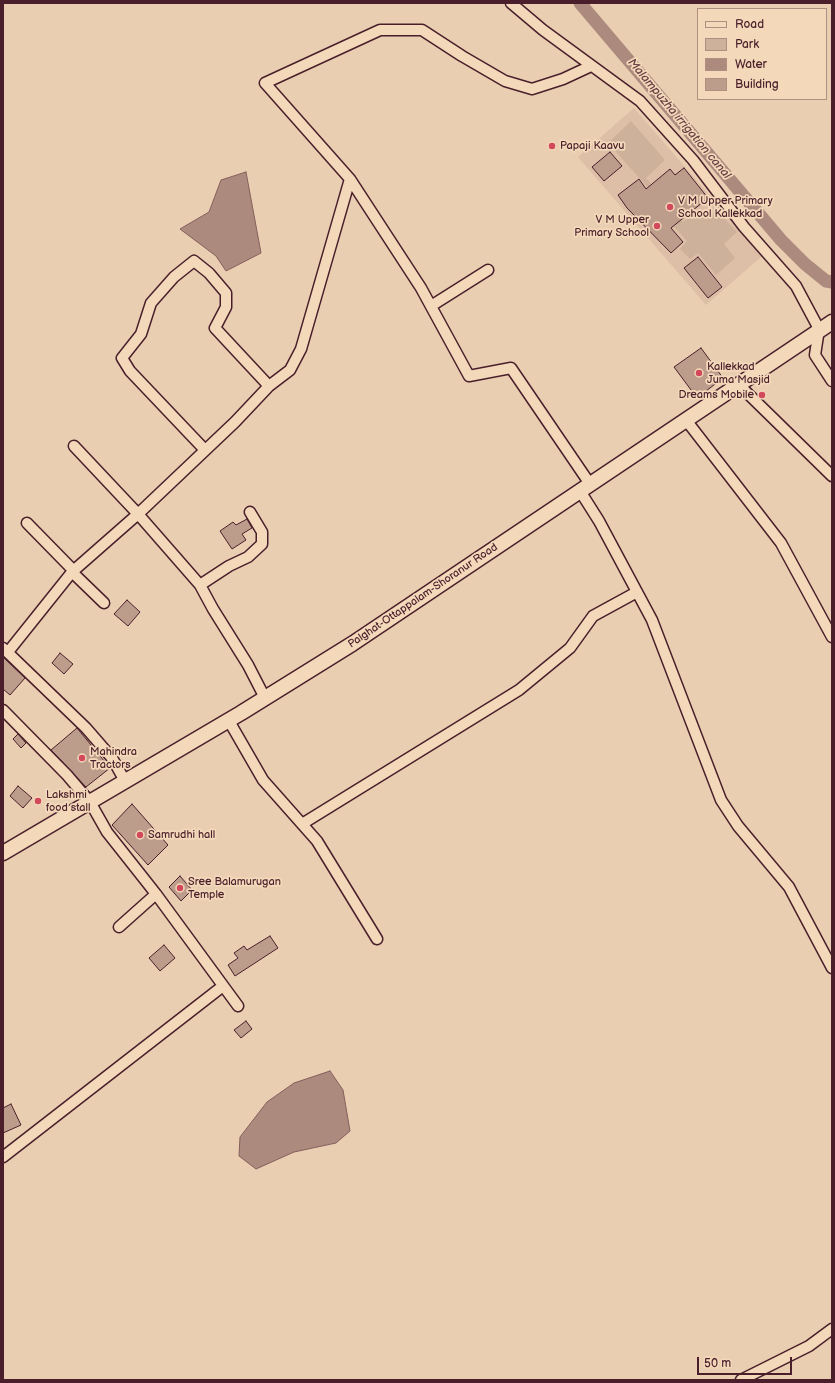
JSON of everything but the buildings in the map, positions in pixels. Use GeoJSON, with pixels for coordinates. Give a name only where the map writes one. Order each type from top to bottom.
{"type":"FeatureCollection","features":[{"type":"Feature","properties":{"kind":"main road","name":"Palghat-Ottappalam-Shoranur Road"},"geometry":{"type":"LineString","coordinates":[[3,853],[229,721],[352,644],[832,322]]}},
{"type":"Feature","properties":{"kind":"street"},"geometry":{"type":"LineString","coordinates":[[511,3],[591,66],[640,101],[692,160],[744,227],[796,286],[820,329],[815,355],[832,381]]}},
{"type":"Feature","properties":{"kind":"street"},"geometry":{"type":"LineString","coordinates":[[591,66],[562,79],[532,89],[505,80],[462,56],[422,30],[380,30],[265,83],[350,179],[421,288],[469,376],[511,368],[585,488],[599,521],[652,620],[721,800],[738,826],[789,887],[832,968]]}},
{"type":"Feature","properties":{"kind":"street"},"geometry":{"type":"LineString","coordinates":[[125,781],[112,758],[86,728],[5,650],[73,571],[138,514],[269,386],[290,370],[301,349],[350,179]]}},
{"type":"Feature","properties":{"kind":"street"},"geometry":{"type":"LineString","coordinates":[[205,450],[130,371],[122,358],[141,334],[151,303],[174,277],[194,261],[209,273],[226,293],[226,307],[215,328],[269,386]]}},
{"type":"Feature","properties":{"kind":"street"},"geometry":{"type":"LineString","coordinates":[[431,306],[488,270]]}},
{"type":"Feature","properties":{"kind":"street"},"geometry":{"type":"LineString","coordinates":[[738,384],[832,476]]}},
{"type":"Feature","properties":{"kind":"street"},"geometry":{"type":"LineString","coordinates":[[686,420],[781,543],[832,637]]}},
{"type":"Feature","properties":{"kind":"street"},"geometry":{"type":"LineString","coordinates":[[74,446],[138,514],[200,585],[213,610],[248,665],[265,698]]}},
{"type":"Feature","properties":{"kind":"street"},"geometry":{"type":"LineString","coordinates":[[200,585],[229,566],[248,557],[262,544],[262,532],[250,512]]}},
{"type":"Feature","properties":{"kind":"street"},"geometry":{"type":"LineString","coordinates":[[27,523],[104,603]]}},
{"type":"Feature","properties":{"kind":"street"},"geometry":{"type":"LineString","coordinates":[[302,824],[519,690],[570,648],[593,616],[637,592]]}},
{"type":"Feature","properties":{"kind":"street"},"geometry":{"type":"LineString","coordinates":[[3,710],[67,775],[90,802],[107,832],[156,894],[238,1006]]}},
{"type":"Feature","properties":{"kind":"street"},"geometry":{"type":"LineString","coordinates":[[229,721],[263,780],[317,841],[377,939]]}},
{"type":"Feature","properties":{"kind":"street"},"geometry":{"type":"LineString","coordinates":[[119,927],[156,894]]}},
{"type":"Feature","properties":{"kind":"street"},"geometry":{"type":"LineString","coordinates":[[3,1156],[223,986]]}},
{"type":"Feature","properties":{"kind":"street"},"geometry":{"type":"LineString","coordinates":[[741,1380],[809,1346],[832,1329]]}},
{"type":"Feature","properties":{"kind":"shaded area","name":"V M Upper Primary School Kallekkad"},"geometry":{"type":"Polygon","coordinates":[[[634,108],[762,256],[706,305],[578,157],[634,108]]]}},
{"type":"Feature","properties":{"kind":"green space"},"geometry":{"type":"Polygon","coordinates":[[[631,121],[665,160],[646,178],[683,222],[699,210],[707,219],[717,210],[737,232],[724,244],[735,258],[716,275],[698,253],[690,259],[680,249],[687,241],[647,196],[651,191],[608,143],[631,121]]]}},
{"type":"Feature","properties":{"kind":"water"},"geometry":{"type":"Polygon","coordinates":[[[246,172],[261,253],[226,271],[216,256],[180,229],[209,212],[221,180],[246,172]]]}},
{"type":"Feature","properties":{"kind":"water"},"geometry":{"type":"Polygon","coordinates":[[[330,1071],[343,1090],[350,1131],[336,1143],[294,1152],[256,1169],[239,1156],[240,1137],[267,1102],[294,1083],[330,1071]]]}},
{"type":"Feature","properties":{"kind":"waterway","name":"Malampuzha irrigation canal"},"geometry":{"type":"LineString","coordinates":[[580,3],[781,240],[805,264],[826,281],[832,282]]}},
{"type":"Feature","properties":{"kind":"place","name":"Papaji Kaavu"},"geometry":{"type":"Point","coordinates":[552,146]}},
{"type":"Feature","properties":{"kind":"place","name":"V M Upper Primary School Kallekkad"},"geometry":{"type":"Point","coordinates":[670,207]}},
{"type":"Feature","properties":{"kind":"place","name":"V M Upper Primary School"},"geometry":{"type":"Point","coordinates":[657,226]}},
{"type":"Feature","properties":{"kind":"place","name":"Kallekkad Juma Masjid"},"geometry":{"type":"Point","coordinates":[699,373]}},
{"type":"Feature","properties":{"kind":"place","name":"Dreams Mobile"},"geometry":{"type":"Point","coordinates":[762,395]}},
{"type":"Feature","properties":{"kind":"place","name":"Mahindra Tractors"},"geometry":{"type":"Point","coordinates":[82,758]}},
{"type":"Feature","properties":{"kind":"place","name":"Lakshmi food stall"},"geometry":{"type":"Point","coordinates":[38,801]}},
{"type":"Feature","properties":{"kind":"place","name":"Samrudhi hall"},"geometry":{"type":"Point","coordinates":[140,835]}},
{"type":"Feature","properties":{"kind":"place","name":"Sree Balamurugan Temple"},"geometry":{"type":"Point","coordinates":[180,888]}}]}
